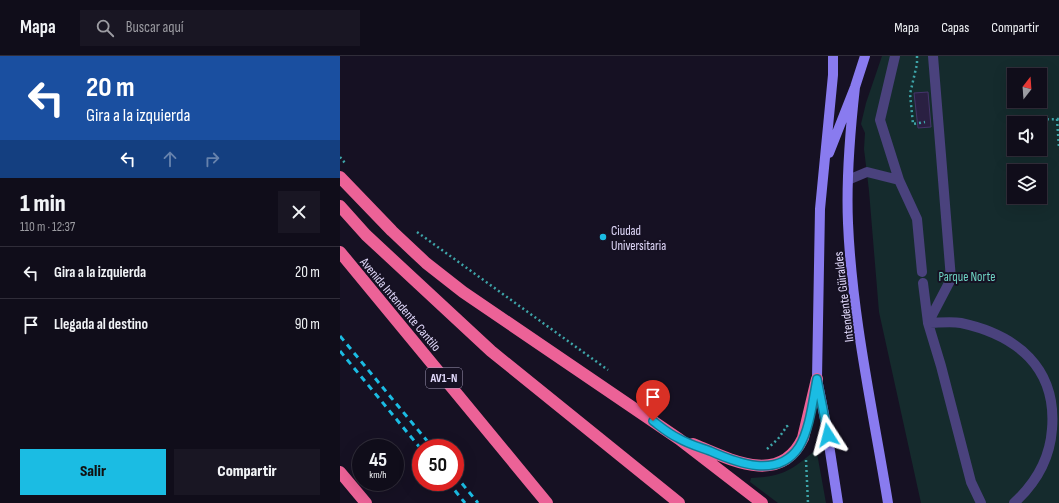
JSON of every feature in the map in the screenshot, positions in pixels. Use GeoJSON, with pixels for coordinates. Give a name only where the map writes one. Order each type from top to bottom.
{"type":"FeatureCollection","features":[{"type":"Feature","properties":{"kind":"highway"},"geometry":{"type":"LineString","coordinates":[[340,177],[414,252],[463,292],[679,439],[762,503]]}},
{"type":"Feature","properties":{"kind":"highway"},"geometry":{"type":"LineString","coordinates":[[340,206],[366,235],[491,351],[679,503]]}},
{"type":"Feature","properties":{"kind":"highway","name":"Avenida Intendente Cantilo"},"geometry":{"type":"LineString","coordinates":[[340,252],[548,503]]}},
{"type":"Feature","properties":{"kind":"highway"},"geometry":{"type":"LineString","coordinates":[[679,439],[731,460],[751,465],[764,466],[777,464],[787,459],[799,447],[808,420],[817,379]]}},
{"type":"Feature","properties":{"kind":"highway"},"geometry":{"type":"LineString","coordinates":[[340,472],[366,503]]}},
{"type":"Feature","properties":{"kind":"main road","name":"Intendente Güiraldes"},"geometry":{"type":"LineString","coordinates":[[833,56],[833,75],[824,165],[818,256],[817,379],[825,419],[838,503]]}},
{"type":"Feature","properties":{"kind":"main road","name":"Intendente Güiraldes"},"geometry":{"type":"LineString","coordinates":[[824,165],[855,87],[865,56]]}},
{"type":"Feature","properties":{"kind":"main road","name":"Intendente Güiraldes"},"geometry":{"type":"LineString","coordinates":[[855,87],[850,133],[848,223],[853,285],[888,503]]}},
{"type":"Feature","properties":{"kind":"lane"},"geometry":{"type":"LineString","coordinates":[[895,56],[880,120],[899,180],[917,219],[922,272]]}},
{"type":"Feature","properties":{"kind":"lane"},"geometry":{"type":"LineString","coordinates":[[928,323],[951,279],[932,56]]}},
{"type":"Feature","properties":{"kind":"lane"},"geometry":{"type":"LineString","coordinates":[[848,180],[867,172],[899,180]]}},
{"type":"Feature","properties":{"kind":"lane"},"geometry":{"type":"LineString","coordinates":[[923,283],[928,323],[941,366],[971,482],[981,503]]}},
{"type":"Feature","properties":{"kind":"lane"},"geometry":{"type":"LineString","coordinates":[[928,323],[960,323],[984,330],[1012,343],[1032,358],[1041,370],[1049,391],[1054,412],[1051,439],[1043,467],[1026,492],[1014,503]]}},
{"type":"Feature","properties":{"kind":"path"},"geometry":{"type":"LineString","coordinates":[[917,56],[917,64],[910,94],[913,124],[938,120]]}},
{"type":"Feature","properties":{"kind":"path"},"geometry":{"type":"LineString","coordinates":[[1047,119],[1058,119],[1059,148]]}},
{"type":"Feature","properties":{"kind":"path"},"geometry":{"type":"LineString","coordinates":[[340,157],[351,169]]}},
{"type":"Feature","properties":{"kind":"path"},"geometry":{"type":"LineString","coordinates":[[413,229],[612,373]]}},
{"type":"Feature","properties":{"kind":"path"},"geometry":{"type":"LineString","coordinates":[[764,451],[778,439],[787,426]]}},
{"type":"Feature","properties":{"kind":"green space","name":"Parque Norte"},"geometry":{"type":"Polygon","coordinates":[[[882,56],[1059,56],[1059,503],[921,503],[879,312],[864,149],[865,133],[861,124],[866,103],[882,56]]]}},
{"type":"Feature","properties":{"kind":"green space"},"geometry":{"type":"Polygon","coordinates":[[[813,452],[817,453],[826,503],[778,503],[750,482],[751,478],[770,476],[785,472],[813,452]]]}},
{"type":"Feature","properties":{"kind":"building"},"geometry":{"type":"Polygon","coordinates":[[[928,92],[931,127],[918,128],[914,93],[928,92]]]}},
{"type":"Feature","properties":{"kind":"railway"},"geometry":{"type":"LineString","coordinates":[[340,336],[426,439]]}},
{"type":"Feature","properties":{"kind":"railway"},"geometry":{"type":"LineString","coordinates":[[340,351],[413,439]]}},
{"type":"Feature","properties":{"kind":"railway"},"geometry":{"type":"LineString","coordinates":[[464,486],[478,503]]}},
{"type":"Feature","properties":{"kind":"railway"},"geometry":{"type":"LineString","coordinates":[[455,491],[465,503]]}},
{"type":"Feature","properties":{"kind":"place","name":"Ciudad Universitaria"},"geometry":{"type":"Point","coordinates":[603,237]}},
{"type":"Feature","properties":{"kind":"route"},"geometry":{"type":"LineString","coordinates":[[653,421],[679,439],[731,460],[751,465],[764,466],[777,464],[787,459],[799,447],[808,420],[817,379],[828,435]]}}]}
